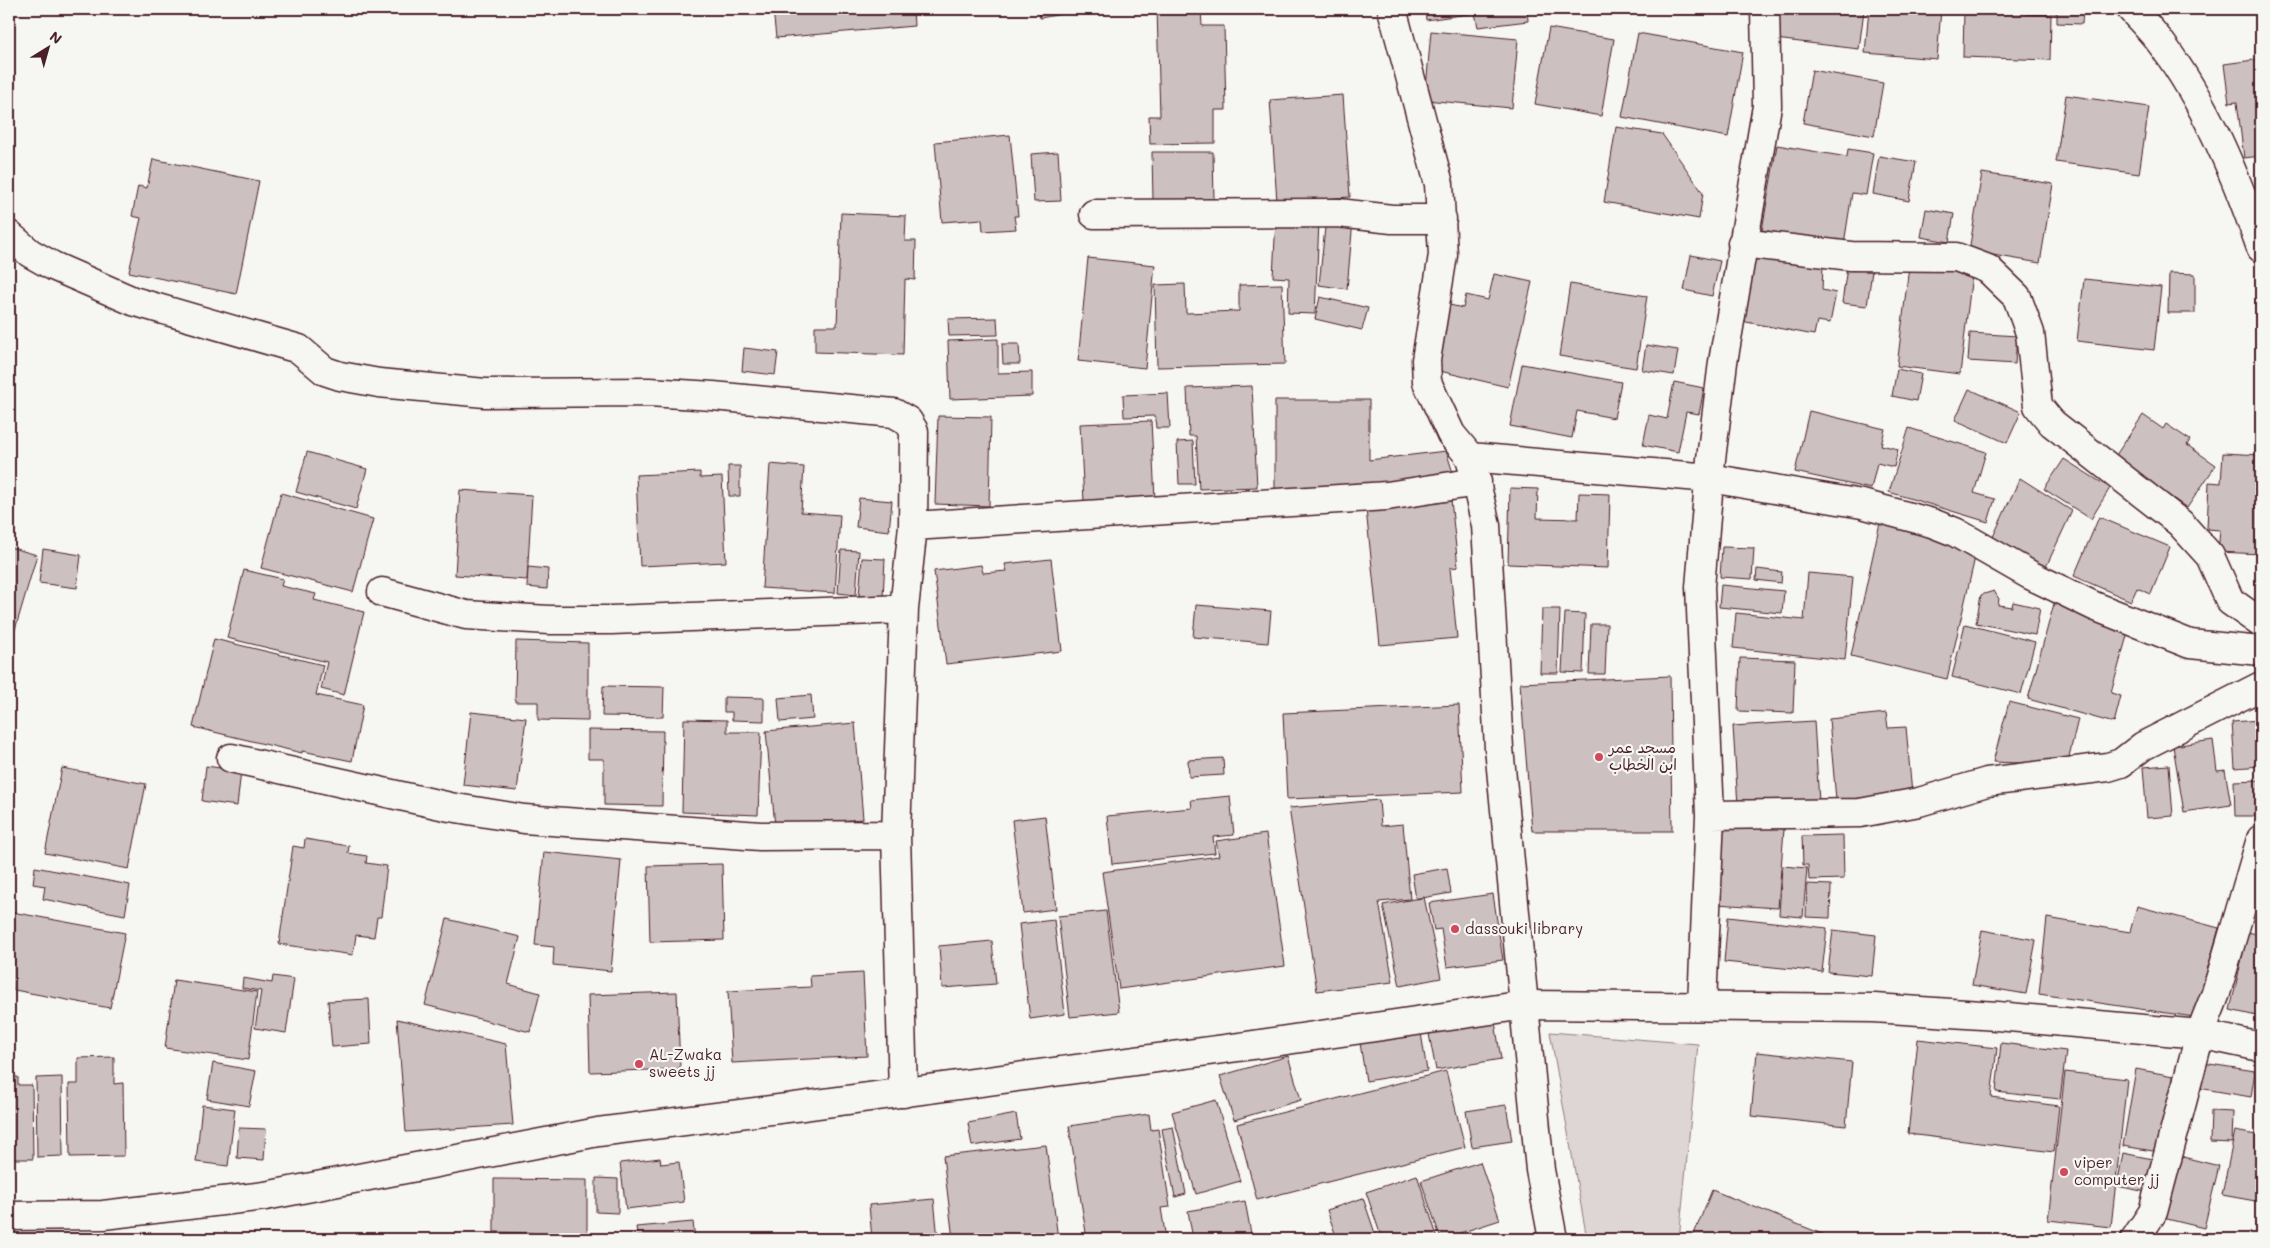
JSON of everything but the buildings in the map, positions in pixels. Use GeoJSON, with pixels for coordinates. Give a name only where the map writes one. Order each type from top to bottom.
{"type":"FeatureCollection","features":[{"type":"Feature","properties":{"kind":"street"},"geometry":{"type":"LineString","coordinates":[[1392,9],[1439,184],[1443,255],[1426,360],[1427,382],[1450,434],[1473,470],[1486,525],[1499,748],[1540,1170],[1553,1239]]}},
{"type":"Feature","properties":{"kind":"street"},"geometry":{"type":"LineString","coordinates":[[1702,1005],[1710,815],[1700,587],[1723,362],[1767,106],[1765,9]]}},
{"type":"Feature","properties":{"kind":"street"},"geometry":{"type":"LineString","coordinates":[[2131,9],[2161,42],[2196,96],[2221,144],[2261,248]]}},
{"type":"Feature","properties":{"kind":"street"},"geometry":{"type":"LineString","coordinates":[[1094,214],[1338,213],[1392,219],[1442,219]]}},
{"type":"Feature","properties":{"kind":"street"},"geometry":{"type":"LineString","coordinates":[[9,235],[30,253],[52,266],[133,301],[299,349],[325,371],[340,376],[485,393],[649,392],[749,398],[894,413],[908,421],[914,431],[913,526],[904,609],[896,836],[903,1093]]}},
{"type":"Feature","properties":{"kind":"street"},"geometry":{"type":"LineString","coordinates":[[1742,243],[1851,256],[1956,257],[1988,269],[2017,297],[2030,333],[2038,406],[2052,423],[2180,523],[2210,556],[2230,601],[2261,624]]}},
{"type":"Feature","properties":{"kind":"street"},"geometry":{"type":"LineString","coordinates":[[913,526],[1387,496],[1473,470],[1710,478],[1862,504],[1932,523],[1970,539],[2030,576],[2094,606],[2190,644],[2261,651]]}},
{"type":"Feature","properties":{"kind":"street"},"geometry":{"type":"LineString","coordinates":[[382,592],[466,616],[549,620],[611,620],[904,609]]}},
{"type":"Feature","properties":{"kind":"street"},"geometry":{"type":"LineString","coordinates":[[1710,815],[1867,812],[1919,802],[1987,782],[2108,767],[2121,763],[2143,746],[2261,686]]}},
{"type":"Feature","properties":{"kind":"street"},"geometry":{"type":"LineString","coordinates":[[231,758],[441,806],[524,819],[760,836],[896,836]]}},
{"type":"Feature","properties":{"kind":"street"},"geometry":{"type":"LineString","coordinates":[[2135,1239],[2153,1212],[2200,1034],[2216,993],[2261,839]]}},
{"type":"Feature","properties":{"kind":"street"},"geometry":{"type":"LineString","coordinates":[[9,1216],[103,1215],[265,1196],[598,1132],[1246,1046],[1524,1005],[1702,1005],[1874,1008],[1997,1016],[2200,1034],[2261,1047]]}},
{"type":"Feature","properties":{"kind":"shaded area"},"geometry":{"type":"Polygon","coordinates":[[[1550,1032],[1698,1044],[1679,1239],[1587,1239],[1550,1032]]]}},
{"type":"Feature","properties":{"kind":"place","name":"مسجد عمر ابن الخطاب"},"geometry":{"type":"Point","coordinates":[1599,757]}},
{"type":"Feature","properties":{"kind":"place","name":"dassouki library"},"geometry":{"type":"Point","coordinates":[1455,929]}},
{"type":"Feature","properties":{"kind":"place","name":"AL-Zwaka sweets jj"},"geometry":{"type":"Point","coordinates":[639,1064]}},
{"type":"Feature","properties":{"kind":"place","name":"viper computer jj"},"geometry":{"type":"Point","coordinates":[2064,1172]}}]}
